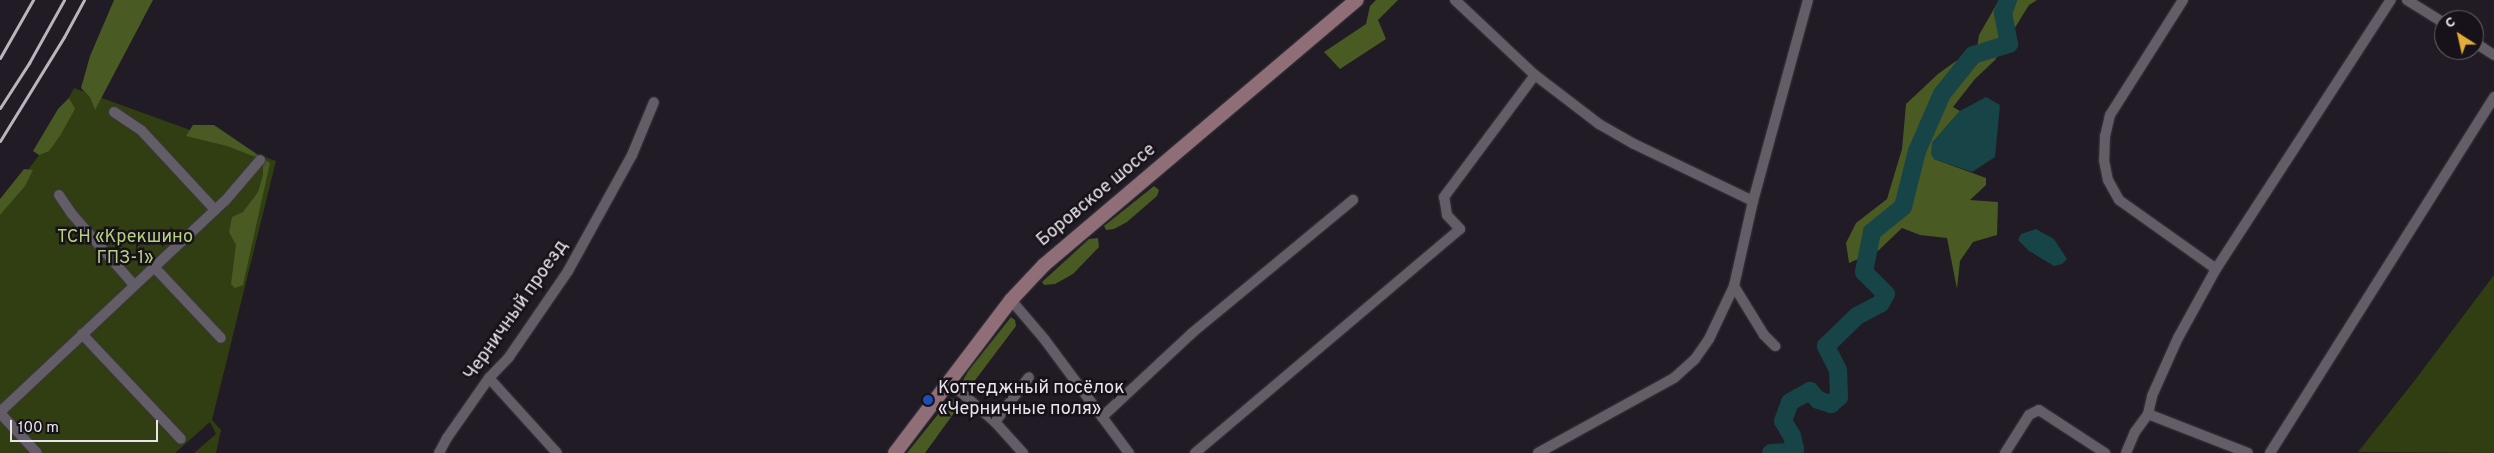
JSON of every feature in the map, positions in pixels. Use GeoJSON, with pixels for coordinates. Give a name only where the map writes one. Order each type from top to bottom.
{"type":"FeatureCollection","features":[{"type":"Feature","properties":{"kind":"main road","name":"Боровское шоссе"},"geometry":{"type":"LineString","coordinates":[[895,453],[1011,300],[1061,250],[1357,0]]}},
{"type":"Feature","properties":{"kind":"street"},"geometry":{"type":"LineString","coordinates":[[1455,0],[1534,75],[1599,124],[1634,144],[1753,201]]}},
{"type":"Feature","properties":{"kind":"street"},"geometry":{"type":"LineString","coordinates":[[1538,453],[1674,378],[1687,368],[1709,339],[1734,286],[1753,201],[1808,0]]}},
{"type":"Feature","properties":{"kind":"street"},"geometry":{"type":"LineString","coordinates":[[2183,0],[2110,115],[2105,136],[2104,160],[2108,180],[2119,200],[2216,269]]}},
{"type":"Feature","properties":{"kind":"street"},"geometry":{"type":"LineString","coordinates":[[2126,453],[2136,432],[2148,414],[2152,396],[2178,338],[2216,269],[2391,0]]}},
{"type":"Feature","properties":{"kind":"street"},"geometry":{"type":"LineString","coordinates":[[2407,0],[2434,17]]}},
{"type":"Feature","properties":{"kind":"street"},"geometry":{"type":"LineString","coordinates":[[1195,453],[1460,229],[1447,215],[1444,196],[1534,75]]}},
{"type":"Feature","properties":{"kind":"street"},"geometry":{"type":"LineString","coordinates":[[2270,453],[2494,97]]}},
{"type":"Feature","properties":{"kind":"street","name":"Черничный проезд"},"geometry":{"type":"LineString","coordinates":[[439,453],[447,438],[489,378],[508,357],[568,271],[632,155],[654,102]]}},
{"type":"Feature","properties":{"kind":"street"},"geometry":{"type":"LineString","coordinates":[[114,112],[141,130],[215,210]]}},
{"type":"Feature","properties":{"kind":"street"},"geometry":{"type":"LineString","coordinates":[[37,453],[0,412],[134,284],[155,268],[215,210],[260,160]]}},
{"type":"Feature","properties":{"kind":"street"},"geometry":{"type":"LineString","coordinates":[[59,195],[71,213],[134,284]]}},
{"type":"Feature","properties":{"kind":"street"},"geometry":{"type":"LineString","coordinates":[[1102,417],[1192,334],[1353,200]]}},
{"type":"Feature","properties":{"kind":"street"},"geometry":{"type":"LineString","coordinates":[[155,268],[221,338]]}},
{"type":"Feature","properties":{"kind":"street"},"geometry":{"type":"LineString","coordinates":[[1734,286],[1764,335],[1776,346]]}},
{"type":"Feature","properties":{"kind":"street"},"geometry":{"type":"LineString","coordinates":[[1011,300],[1045,340],[1129,453]]}},
{"type":"Feature","properties":{"kind":"street"},"geometry":{"type":"LineString","coordinates":[[82,334],[181,439]]}},
{"type":"Feature","properties":{"kind":"street"},"geometry":{"type":"LineString","coordinates":[[995,422],[1029,376]]}},
{"type":"Feature","properties":{"kind":"street"},"geometry":{"type":"LineString","coordinates":[[489,378],[557,453]]}},
{"type":"Feature","properties":{"kind":"street"},"geometry":{"type":"LineString","coordinates":[[949,382],[995,422],[1023,453]]}},
{"type":"Feature","properties":{"kind":"street"},"geometry":{"type":"LineString","coordinates":[[2005,453],[2029,415],[2039,410],[2105,453]]}},
{"type":"Feature","properties":{"kind":"street"},"geometry":{"type":"LineString","coordinates":[[2148,414],[2248,453]]}},
{"type":"Feature","properties":{"kind":"green space"},"geometry":{"type":"Polygon","coordinates":[[[114,0],[153,0],[95,110],[90,97],[81,88],[90,56],[114,0]]]}},
{"type":"Feature","properties":{"kind":"green space"},"geometry":{"type":"Polygon","coordinates":[[[1376,0],[1398,0],[1378,20],[1386,39],[1340,69],[1324,52],[1366,24],[1370,6],[1376,0]]]}},
{"type":"Feature","properties":{"kind":"green space"},"geometry":{"type":"Polygon","coordinates":[[[1999,0],[2037,0],[2029,5],[1995,60],[1975,79],[1953,107],[1960,111],[1932,143],[1934,159],[1986,178],[1986,185],[1970,200],[1998,202],[1997,235],[1973,242],[1960,261],[1957,289],[1947,238],[1920,235],[1902,228],[1879,250],[1849,263],[1846,243],[1856,223],[1887,199],[1902,149],[1906,104],[1938,74],[1956,61],[1975,61],[1979,35],[1999,0]]]}},
{"type":"Feature","properties":{"kind":"green space","name":"ТСН «Крекшино ГПЗ-1»"},"geometry":{"type":"Polygon","coordinates":[[[74,88],[276,161],[212,420],[221,430],[216,453],[194,453],[216,434],[210,422],[175,453],[0,453],[0,208],[39,155],[74,88]]]}},
{"type":"Feature","properties":{"kind":"green space"},"geometry":{"type":"Polygon","coordinates":[[[69,98],[75,109],[49,151],[39,155],[33,151],[58,109],[69,98]]]}},
{"type":"Feature","properties":{"kind":"green space"},"geometry":{"type":"Polygon","coordinates":[[[193,125],[214,125],[270,163],[243,285],[235,288],[231,284],[236,245],[229,232],[232,217],[243,212],[258,192],[263,175],[263,160],[227,146],[186,136],[193,125]]]}},
{"type":"Feature","properties":{"kind":"green space"},"geometry":{"type":"Polygon","coordinates":[[[24,169],[33,170],[25,186],[0,215],[0,199],[24,169]]]}},
{"type":"Feature","properties":{"kind":"green space"},"geometry":{"type":"Polygon","coordinates":[[[1154,186],[1159,190],[1157,196],[1127,222],[1114,229],[1106,230],[1104,226],[1154,186]]]}},
{"type":"Feature","properties":{"kind":"green space"},"geometry":{"type":"Polygon","coordinates":[[[1098,238],[1099,247],[1073,274],[1055,284],[1044,285],[1042,282],[1089,239],[1098,238]]]}},
{"type":"Feature","properties":{"kind":"green space"},"geometry":{"type":"Polygon","coordinates":[[[2494,275],[2494,453],[2358,452],[2415,380],[2494,275]]]}},
{"type":"Feature","properties":{"kind":"green space"},"geometry":{"type":"Polygon","coordinates":[[[1011,317],[1015,320],[1016,326],[973,383],[967,386],[963,380],[969,370],[1011,317]]]}},
{"type":"Feature","properties":{"kind":"green space"},"geometry":{"type":"Polygon","coordinates":[[[951,398],[956,399],[954,413],[925,453],[907,453],[951,398]]]}},
{"type":"Feature","properties":{"kind":"shaded area"},"geometry":{"type":"Polygon","coordinates":[[[1986,97],[2000,105],[1995,157],[1972,172],[1934,159],[1931,154],[1932,143],[1960,111],[1986,97]]]}},
{"type":"Feature","properties":{"kind":"shaded area"},"geometry":{"type":"Polygon","coordinates":[[[2036,229],[2054,239],[2067,259],[2062,264],[2054,266],[2029,251],[2018,240],[2021,234],[2036,229]]]}},
{"type":"Feature","properties":{"kind":"waterway"},"geometry":{"type":"LineString","coordinates":[[1771,453],[1790,452],[1795,449],[1792,436],[1783,421],[1790,402],[1810,391],[1818,400],[1831,404],[1839,397],[1838,370],[1826,346],[1857,316],[1881,303],[1886,294],[1864,272],[1872,232],[1903,207],[1917,151],[1942,94],[1973,55],[2009,44],[2003,13],[2008,0]]}},
{"type":"Feature","properties":{"kind":"railway"},"geometry":{"type":"LineString","coordinates":[[0,58],[33,0]]}},
{"type":"Feature","properties":{"kind":"railway"},"geometry":{"type":"LineString","coordinates":[[0,108],[29,63],[64,0]]}},
{"type":"Feature","properties":{"kind":"railway"},"geometry":{"type":"LineString","coordinates":[[0,141],[64,37],[84,0]]}},
{"type":"Feature","properties":{"kind":"place","name":"Коттеджный посёлок «Черничные поля»"},"geometry":{"type":"Point","coordinates":[928,400]}}]}
